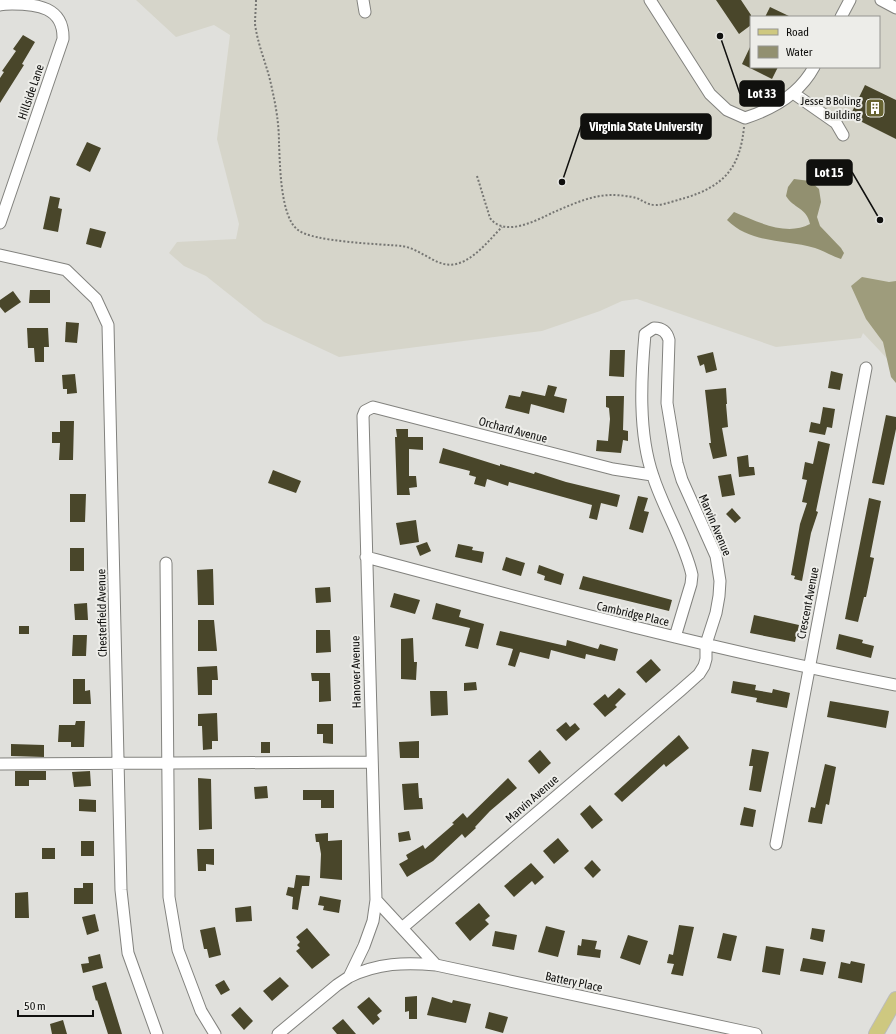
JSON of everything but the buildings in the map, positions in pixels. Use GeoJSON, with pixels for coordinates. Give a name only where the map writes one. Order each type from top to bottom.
{"type":"FeatureCollection","features":[{"type":"Feature","properties":{"kind":"main road"},"geometry":{"type":"LineString","coordinates":[[876,1034],[896,999]]}},
{"type":"Feature","properties":{"kind":"street"},"geometry":{"type":"LineString","coordinates":[[363,0],[365,12]]}},
{"type":"Feature","properties":{"kind":"street"},"geometry":{"type":"LineString","coordinates":[[650,0],[710,94],[727,110],[745,118],[765,110],[793,93],[813,68]]}},
{"type":"Feature","properties":{"kind":"street"},"geometry":{"type":"LineString","coordinates":[[842,16],[850,0]]}},
{"type":"Feature","properties":{"kind":"street"},"geometry":{"type":"LineString","coordinates":[[881,0],[896,8]]}},
{"type":"Feature","properties":{"kind":"street","name":"Hillside Lane"},"geometry":{"type":"LineString","coordinates":[[0,5],[12,2],[34,4],[53,13],[62,25],[63,39],[0,223]]}},
{"type":"Feature","properties":{"kind":"street"},"geometry":{"type":"LineString","coordinates":[[793,93],[836,123],[843,135]]}},
{"type":"Feature","properties":{"kind":"street","name":"Chesterfield Avenue"},"geometry":{"type":"LineString","coordinates":[[0,255],[66,270],[96,298],[108,326],[123,916],[128,953],[157,1034]]}},
{"type":"Feature","properties":{"kind":"street","name":"Marvin Avenue"},"geometry":{"type":"LineString","coordinates":[[402,928],[699,674],[704,666],[706,659],[706,644],[719,596],[718,566],[716,556],[682,480],[676,463],[667,403],[669,340],[668,334],[658,328],[649,330],[646,334],[644,348],[643,426],[646,450],[652,474],[692,574],[691,584],[675,637]]}},
{"type":"Feature","properties":{"kind":"street","name":"Crescent Avenue"},"geometry":{"type":"LineString","coordinates":[[776,844],[866,368]]}},
{"type":"Feature","properties":{"kind":"street","name":"Orchard Avenue"},"geometry":{"type":"LineString","coordinates":[[369,408],[373,407],[613,469],[652,474]]}},
{"type":"Feature","properties":{"kind":"street","name":"Hanover Avenue"},"geometry":{"type":"LineString","coordinates":[[369,408],[363,416],[376,900]]}},
{"type":"Feature","properties":{"kind":"street","name":"Cambridge Place"},"geometry":{"type":"LineString","coordinates":[[366,557],[610,622],[809,668],[896,685]]}},
{"type":"Feature","properties":{"kind":"street"},"geometry":{"type":"LineString","coordinates":[[166,563],[169,897],[178,950],[200,1011],[215,1034]]}},
{"type":"Feature","properties":{"kind":"street"},"geometry":{"type":"LineString","coordinates":[[0,764],[372,762]]}},
{"type":"Feature","properties":{"kind":"street"},"geometry":{"type":"LineString","coordinates":[[376,900],[436,965]]}},
{"type":"Feature","properties":{"kind":"street"},"geometry":{"type":"LineString","coordinates":[[349,977],[364,946],[373,920],[376,900]]}},
{"type":"Feature","properties":{"kind":"street"},"geometry":{"type":"LineString","coordinates":[[278,1034],[336,985],[349,977],[374,967],[393,963],[436,965]]}},
{"type":"Feature","properties":{"kind":"street","name":"Battery Place"},"geometry":{"type":"LineString","coordinates":[[436,965],[756,1034]]}},
{"type":"Feature","properties":{"kind":"path"},"geometry":{"type":"LineString","coordinates":[[256,0],[255,24],[261,54],[272,88],[276,112],[279,143],[280,181],[289,218],[297,229],[303,233],[336,240],[404,247],[438,262],[453,265],[471,257],[502,227],[528,223],[599,196],[613,195],[638,198],[643,203],[656,205],[702,193],[719,184],[732,170],[738,159],[745,118]]}},
{"type":"Feature","properties":{"kind":"path"},"geometry":{"type":"LineString","coordinates":[[477,176],[490,218],[493,222],[502,227]]}},
{"type":"Feature","properties":{"kind":"shaded area"},"geometry":{"type":"Polygon","coordinates":[[[136,0],[896,0],[896,368],[863,333],[861,338],[776,347],[637,299],[622,301],[600,311],[542,331],[339,357],[264,322],[206,276],[184,266],[169,253],[177,242],[236,239],[239,224],[217,139],[230,35],[214,25],[176,37],[136,0]]]}},
{"type":"Feature","properties":{"kind":"shaded area"},"geometry":{"type":"Polygon","coordinates":[[[862,277],[889,282],[896,281],[896,383],[891,377],[883,342],[866,319],[851,286],[862,277]]]}},
{"type":"Feature","properties":{"kind":"water"},"geometry":{"type":"Polygon","coordinates":[[[794,179],[810,181],[819,189],[821,202],[817,217],[820,226],[844,253],[841,259],[815,248],[757,237],[736,228],[727,220],[734,212],[761,223],[781,228],[801,228],[810,224],[803,211],[792,203],[786,196],[788,187],[794,179]]]}},
{"type":"Feature","properties":{"kind":"place","name":"Lot 33"},"geometry":{"type":"Point","coordinates":[720,36]}},
{"type":"Feature","properties":{"kind":"place","name":"Jesse B Boling Building"},"geometry":{"type":"Point","coordinates":[875,108]}},
{"type":"Feature","properties":{"kind":"place","name":"Virginia State University"},"geometry":{"type":"Point","coordinates":[562,182]}},
{"type":"Feature","properties":{"kind":"place","name":"Lot 15"},"geometry":{"type":"Point","coordinates":[880,220]}}]}
